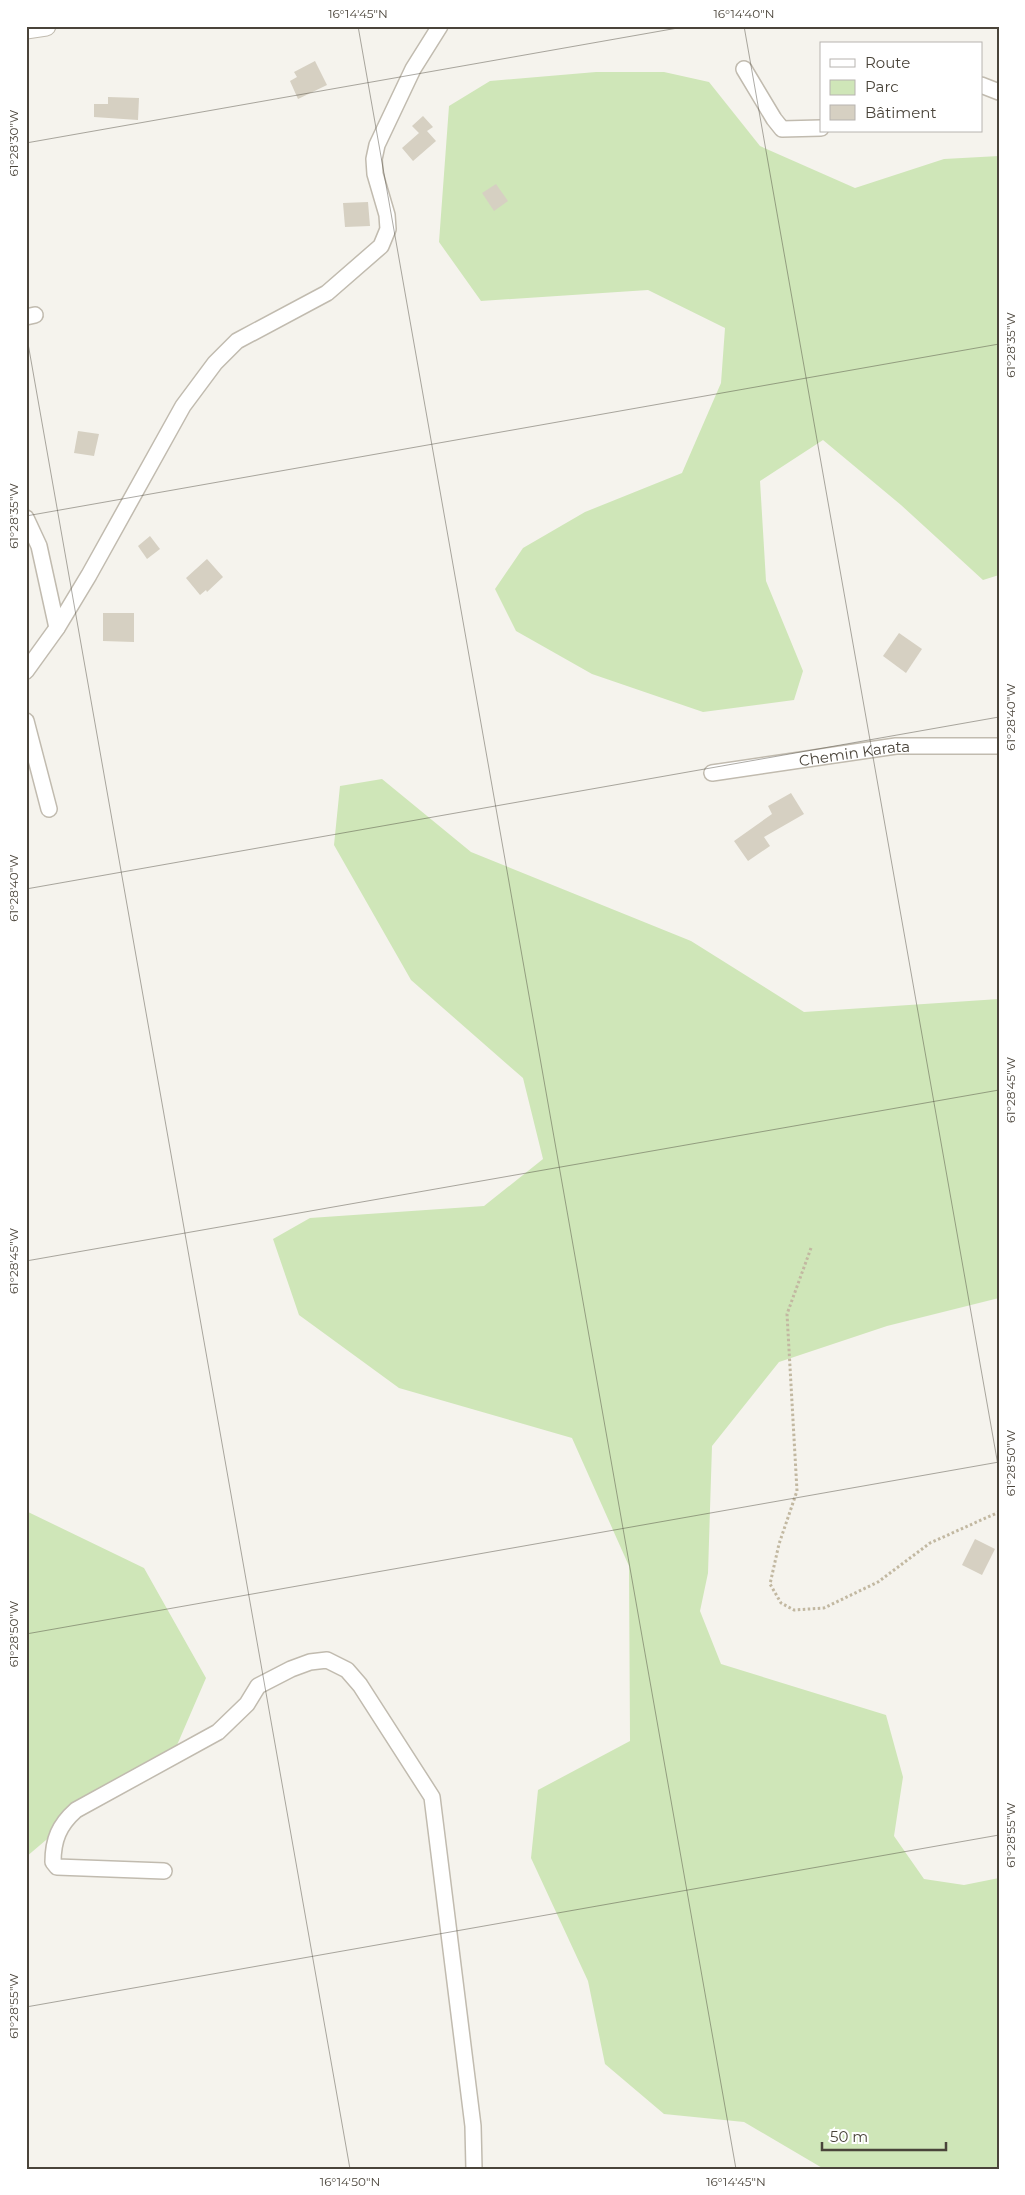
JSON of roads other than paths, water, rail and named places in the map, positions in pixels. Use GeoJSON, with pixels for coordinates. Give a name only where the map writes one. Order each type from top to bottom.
{"type":"FeatureCollection","features":[{"type":"Feature","properties":{"kind":"street"},"geometry":{"type":"LineString","coordinates":[[26,29],[46,26]]}},
{"type":"Feature","properties":{"kind":"street"},"geometry":{"type":"LineString","coordinates":[[26,671],[56,628],[89,574],[183,406],[215,363],[237,341],[327,293],[380,246],[388,229],[387,215],[375,174],[374,159],[377,145],[413,69],[440,26]]}},
{"type":"Feature","properties":{"kind":"street"},"geometry":{"type":"LineString","coordinates":[[744,69],[774,120],[782,129],[820,128]]}},
{"type":"Feature","properties":{"kind":"street"},"geometry":{"type":"LineString","coordinates":[[982,85],[999,92]]}},
{"type":"Feature","properties":{"kind":"street"},"geometry":{"type":"LineString","coordinates":[[26,518],[39,546],[56,628]]}},
{"type":"Feature","properties":{"kind":"street"},"geometry":{"type":"LineString","coordinates":[[26,720],[49,809]]}},
{"type":"Feature","properties":{"kind":"street","name":"Chemin Karata"},"geometry":{"type":"LineString","coordinates":[[712,773],[896,746],[999,746]]}},
{"type":"Feature","properties":{"kind":"street"},"geometry":{"type":"LineString","coordinates":[[164,1871],[57,1867],[53,1862],[53,1846],[65,1820],[76,1810],[218,1732],[247,1704],[258,1686],[310,1662],[327,1660],[347,1670],[360,1685],[432,1797],[473,2126],[474,2169]]}}]}
